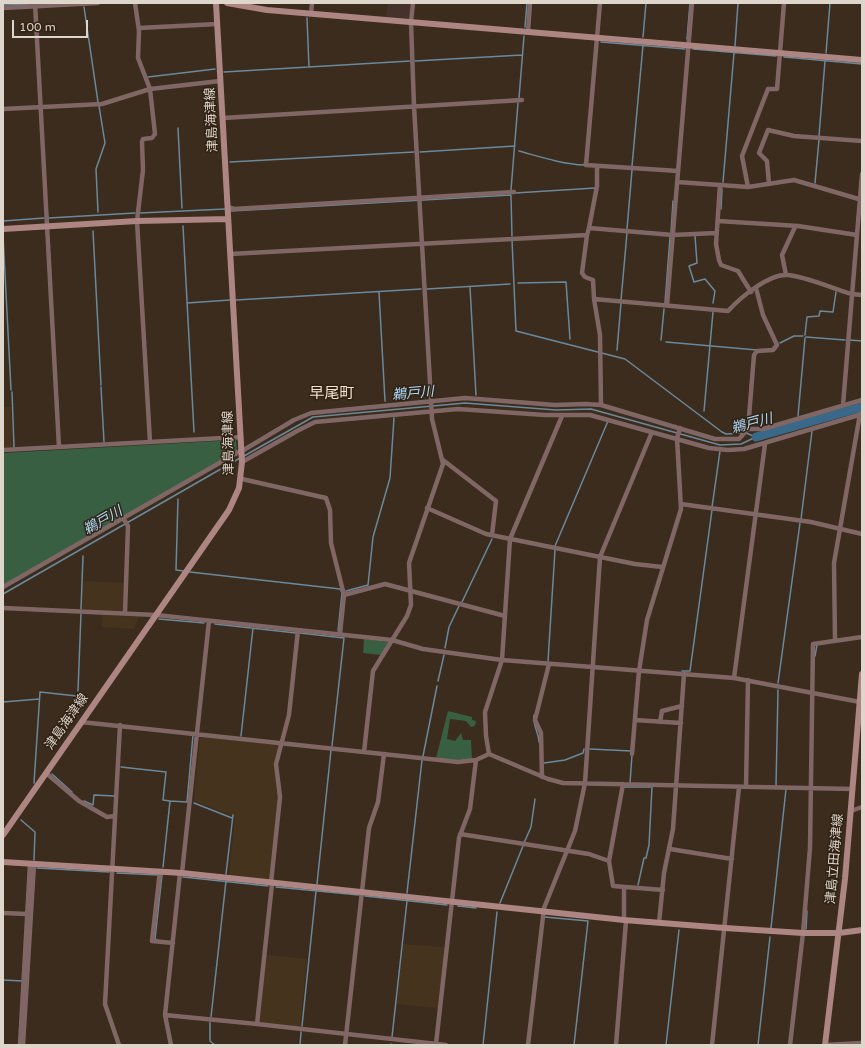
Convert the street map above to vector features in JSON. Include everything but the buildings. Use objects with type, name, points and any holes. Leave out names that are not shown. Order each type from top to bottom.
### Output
[{"type":"street","points":[[3,8],[35,5],[98,3]]},
{"type":"street","points":[[135,3],[139,28],[138,58],[150,89],[155,134],[152,138],[143,139],[142,142],[143,170],[137,221],[150,442]]},
{"type":"street","name":"津島海津線","points":[[3,834],[229,510],[242,479],[242,451],[216,3]]},
{"type":"street","points":[[228,3],[260,9],[312,14],[862,60]]},
{"type":"street","points":[[257,3],[260,9]]},
{"type":"street","points":[[312,3],[312,14]]},
{"type":"street","points":[[364,752],[372,675],[408,616],[411,605],[409,563],[443,460],[431,401],[414,106],[411,22],[413,3]]},
{"type":"street","points":[[528,32],[530,3]]},
{"type":"street","points":[[600,3],[586,165],[678,172]]},
{"type":"street","points":[[667,305],[692,3]]},
{"type":"street","points":[[748,187],[742,162],[743,149],[768,89],[777,89],[784,3]]},
{"type":"street","points":[[35,5],[59,447]]},
{"type":"street","points":[[139,28],[217,24]]},
{"type":"street","points":[[3,109],[102,104],[150,89],[220,81]]},
{"type":"street","points":[[222,118],[522,100]]},
{"type":"street","points":[[769,184],[767,161],[759,153],[768,130],[794,136],[862,141]]},
{"type":"street","points":[[597,166],[597,186],[587,234],[582,273],[584,277],[593,280],[601,351],[601,405]]},
{"type":"street","points":[[843,405],[862,174]]},
{"type":"street","points":[[677,182],[748,187],[799,181],[861,200]]},
{"type":"street","points":[[720,185],[716,233],[716,251],[718,260],[721,265],[738,271],[751,292]]},
{"type":"street","points":[[228,207],[234,209],[419,200],[514,192]]},
{"type":"street","points":[[3,228],[137,221],[228,219]]},
{"type":"street","points":[[718,221],[795,227],[857,235]]},
{"type":"street","points":[[786,275],[782,255],[795,227]]},
{"type":"street","points":[[589,228],[673,235],[716,233]]},
{"type":"street","points":[[230,254],[587,234]]},
{"type":"street","points":[[594,299],[728,311],[740,298],[764,282],[786,275],[852,294],[862,295]]},
{"type":"street","points":[[745,432],[754,356],[757,351],[773,350],[778,345],[763,315],[756,288]]},
{"type":"street","points":[[3,587],[124,519],[294,420],[316,411],[465,398],[555,405],[601,405],[715,439],[739,438],[745,432],[763,429],[862,400]]},
{"type":"street","points":[[242,462],[297,430],[315,422],[432,411],[465,409],[562,416],[598,416],[716,450],[735,450],[765,444],[861,414],[834,563],[836,640]]},
{"type":"street","points":[[489,754],[486,736],[485,712],[502,660],[510,539],[562,416]]},
{"type":"street","points":[[632,754],[639,671],[647,620],[681,504],[677,438],[680,428]]},
{"type":"street","points":[[528,1045],[543,912],[575,831],[584,783],[600,557],[652,432]]},
{"type":"street","points":[[3,450],[241,437]]},
{"type":"street","points":[[734,678],[765,444]]},
{"type":"street","points":[[443,460],[496,501],[492,535]]},
{"type":"street","points":[[242,479],[326,498],[330,510],[331,543],[344,595],[340,634]]},
{"type":"street","points":[[681,504],[811,522],[862,534]]},
{"type":"street","points":[[427,508],[480,532],[635,564],[662,567]]},
{"type":"street","points":[[124,519],[128,526],[125,613]]},
{"type":"street","points":[[344,595],[383,584],[505,616]]},
{"type":"street","points":[[3,608],[156,615],[340,634],[392,640],[423,649],[502,660],[734,678],[861,701]]},
{"type":"street","points":[[171,1045],[165,1015],[209,621]]},
{"type":"street","points":[[257,1024],[280,797],[276,764],[290,715],[298,630]]},
{"type":"street","points":[[790,1045],[803,933],[810,848],[813,693],[812,644],[862,637]]},
{"type":"street","points":[[542,777],[541,733],[535,720],[549,664]]},
{"type":"street","points":[[659,923],[664,873],[670,849],[684,674]]},
{"type":"street","name":"津島立田海津線","points":[[825,1045],[839,933],[861,701],[862,674]]},
{"type":"street","points":[[746,787],[748,680]]},
{"type":"street","points":[[660,722],[662,711],[682,706]]},
{"type":"street","points":[[635,720],[681,723]]},
{"type":"street","points":[[82,722],[197,733],[458,762],[476,760],[489,754],[542,777],[563,784],[584,783],[852,789]]},
{"type":"street","points":[[119,1045],[105,1004],[120,725]]},
{"type":"street","points":[[345,1045],[368,828],[378,802],[384,754]]},
{"type":"street","points":[[437,1044],[460,834],[470,809],[476,760]]},
{"type":"street","points":[[46,773],[79,801],[107,817],[115,816]]},
{"type":"street","points":[[623,784],[609,861],[612,885],[624,888],[663,890]]},
{"type":"street","points":[[712,1045],[739,787]]},
{"type":"street","points":[[851,811],[862,808]]},
{"type":"street","points":[[460,834],[567,850],[589,854],[609,861]]},
{"type":"street","points":[[670,849],[732,859]]},
{"type":"street","points":[[3,862],[160,871],[625,921],[803,933],[839,933],[862,930]]},
{"type":"street","points":[[20,1045],[32,864]]},
{"type":"street","points":[[23,1045],[32,864]]},
{"type":"street","points":[[160,871],[152,941],[173,943]]},
{"type":"street","points":[[616,1045],[625,921],[624,888]]},
{"type":"street","points":[[3,913],[28,914]]},
{"type":"street","points":[[165,1015],[446,1045]]},
{"type":"street","points":[[825,1045],[862,1043]]},
{"type":"shaded area","points":[[388,3],[411,3],[410,19],[386,17]]},
{"type":"shaded area","points":[[3,407],[11,407],[13,447],[3,448]]},
{"type":"shaded area","points":[[83,581],[125,583],[124,611],[82,609]]},
{"type":"shaded area","points":[[102,615],[139,617],[134,629],[102,627]]},
{"type":"shaded area","points":[[200,737],[279,745],[274,766],[279,786],[270,880],[229,875],[235,817],[194,801]]},
{"type":"shaded area","points":[[403,944],[445,947],[438,1008],[397,1004]]},
{"type":"shaded area","points":[[266,955],[307,959],[300,1028],[259,1022]]},
{"type":"green space","points":[[236,440],[237,451],[3,585],[3,453]]},
{"type":"green space","points":[[364,639],[389,642],[381,655],[363,653]]},
{"type":"green space","points":[[448,711],[472,717],[472,720],[476,721],[475,726],[471,727],[466,721],[450,719],[447,739],[455,741],[461,733],[463,740],[471,740],[472,759],[458,761],[436,758]]},
{"type":"waterway","points":[[38,3],[45,3]]},
{"type":"waterway","points":[[525,27],[527,3]]},
{"type":"waterway","points":[[643,37],[646,3]]},
{"type":"waterway","points":[[687,39],[690,3]]},
{"type":"waterway","points":[[735,46],[738,3]]},
{"type":"waterway","points":[[826,53],[830,3]]},
{"type":"waterway","points":[[3,5],[32,4]]},
{"type":"waterway","points":[[84,7],[98,102]]},
{"type":"waterway","points":[[307,18],[309,67]]},
{"type":"waterway","points":[[519,98],[524,36]]},
{"type":"waterway","points":[[601,42],[685,49]]},
{"type":"waterway","points":[[632,166],[643,45]]},
{"type":"waterway","points":[[693,49],[776,56]]},
{"type":"waterway","points":[[723,182],[734,53]]},
{"type":"waterway","points":[[415,61],[522,55]]},
{"type":"waterway","points":[[784,57],[862,64]]},
{"type":"waterway","points":[[224,72],[410,61]]},
{"type":"waterway","points":[[819,136],[825,61]]},
{"type":"waterway","points":[[148,77],[215,69]]},
{"type":"waterway","points":[[511,190],[518,103]]},
{"type":"waterway","points":[[98,212],[96,169],[105,143],[99,106]]},
{"type":"waterway","points":[[178,128],[182,208]]},
{"type":"waterway","points":[[815,183],[819,140]]},
{"type":"waterway","points":[[420,152],[515,146]]},
{"type":"waterway","points":[[519,151],[560,162],[584,164]]},
{"type":"waterway","points":[[230,162],[414,152]]},
{"type":"waterway","points":[[627,229],[632,170]]},
{"type":"waterway","points":[[515,193],[595,188]]},
{"type":"waterway","points":[[721,209],[722,189]]},
{"type":"waterway","points":[[231,211],[511,195]]},
{"type":"waterway","points":[[511,196],[512,236]]},
{"type":"waterway","points":[[671,232],[673,201]]},
{"type":"waterway","points":[[140,213],[225,209]]},
{"type":"waterway","points":[[49,218],[135,213]]},
{"type":"waterway","points":[[3,221],[44,218]]},
{"type":"waterway","points":[[183,226],[194,432]]},
{"type":"waterway","points":[[93,231],[101,385]]},
{"type":"waterway","points":[[621,300],[627,233]]},
{"type":"waterway","points":[[3,235],[11,390]]},
{"type":"waterway","points":[[695,236],[697,263],[689,266],[694,282],[705,279],[715,291],[713,303]]},
{"type":"waterway","points":[[665,303],[670,237]]},
{"type":"waterway","points":[[512,240],[516,331],[625,359],[722,432],[726,434],[742,433]]},
{"type":"waterway","points":[[518,283],[566,282],[570,339]]},
{"type":"waterway","points":[[427,289],[510,284]]},
{"type":"waterway","points":[[470,287],[476,395]]},
{"type":"waterway","points":[[236,300],[421,289]]},
{"type":"waterway","points":[[379,292],[385,401]]},
{"type":"waterway","points":[[805,335],[807,317],[819,316],[820,311],[833,312],[836,292]]},
{"type":"waterway","points":[[187,303],[230,300]]},
{"type":"waterway","points":[[617,350],[621,303]]},
{"type":"waterway","points":[[661,340],[664,309]]},
{"type":"waterway","points":[[704,411],[713,312]]},
{"type":"waterway","points":[[780,343],[794,336],[803,336]]},
{"type":"waterway","points":[[806,337],[845,340]]},
{"type":"waterway","points":[[798,416],[805,338]]},
{"type":"waterway","points":[[850,340],[862,341]]},
{"type":"waterway","points":[[666,342],[757,350]]},
{"type":"waterway","points":[[101,387],[104,442]]},
{"type":"waterway","points":[[12,392],[14,447]]},
{"type":"waterway","name":"鵜戸川","points":[[244,456],[313,417],[465,403],[556,410],[591,409],[720,445],[741,444],[756,437]]},
{"type":"waterway","name":"鵜戸川","points":[[756,437],[862,407]]},
{"type":"waterway","name":"鵜戸川","points":[[860,408],[861,412]]},
{"type":"waterway","points":[[346,591],[368,585],[373,537],[390,478],[394,418]]},
{"type":"waterway","points":[[555,546],[608,421]]},
{"type":"waterway","points":[[801,519],[812,431]]},
{"type":"waterway","name":"鵜戸川","points":[[746,433],[756,437]]},
{"type":"waterway","points":[[712,507],[720,451]]},
{"type":"waterway","name":"鵜戸川","points":[[3,594],[240,458]]},
{"type":"waterway","points":[[178,499],[176,570],[183,571]]},
{"type":"waterway","points":[[682,671],[690,671],[712,510]]},
{"type":"waterway","points":[[778,683],[800,523]]},
{"type":"waterway","points":[[462,602],[492,539]]},
{"type":"waterway","points":[[548,661],[555,550]]},
{"type":"waterway","points":[[81,609],[83,556]]},
{"type":"waterway","points":[[190,572],[340,589],[342,593],[338,631]]},
{"type":"waterway","points":[[445,648],[449,627],[459,606]]},
{"type":"waterway","points":[[78,691],[81,613]]},
{"type":"waterway","points":[[159,619],[204,623]]},
{"type":"waterway","points":[[215,624],[296,633]]},
{"type":"waterway","points":[[241,736],[253,628]]},
{"type":"waterway","points":[[300,633],[344,638],[332,746]]},
{"type":"waterway","points":[[815,656],[817,645]]},
{"type":"waterway","points":[[438,681],[444,655]]},
{"type":"waterway","points":[[423,756],[437,686]]},
{"type":"waterway","points":[[776,786],[778,690]]},
{"type":"waterway","points":[[34,783],[40,692],[77,696]]},
{"type":"waterway","points":[[3,702],[39,699]]},
{"type":"waterway","points":[[534,715],[534,722],[539,742]]},
{"type":"waterway","points":[[170,801],[187,802],[193,735]]},
{"type":"waterway","points":[[544,763],[565,760],[583,753],[584,749]]},
{"type":"waterway","points":[[590,749],[631,751]]},
{"type":"waterway","points":[[317,884],[331,750]]},
{"type":"waterway","points":[[630,783],[632,755]]},
{"type":"waterway","points":[[407,893],[422,760]]},
{"type":"waterway","points":[[121,767],[166,772],[163,800],[170,801],[163,867]]},
{"type":"waterway","points":[[52,774],[72,792]]},
{"type":"waterway","points":[[624,787],[652,787],[649,845],[646,858],[644,858],[638,885]]},
{"type":"waterway","points":[[771,928],[786,789]]},
{"type":"waterway","points":[[84,801],[93,805],[94,795],[114,796]]},
{"type":"waterway","points":[[524,843],[531,827],[535,799]]},
{"type":"waterway","points":[[194,803],[232,818]]},
{"type":"waterway","points":[[226,874],[233,815]]},
{"type":"waterway","points":[[21,820],[35,832],[34,860]]},
{"type":"waterway","points":[[500,903],[523,846]]},
{"type":"waterway","points":[[37,868],[109,872]]},
{"type":"waterway","points":[[117,873],[158,875]]},
{"type":"waterway","points":[[157,940],[155,939],[162,875]]},
{"type":"waterway","points":[[183,877],[268,886]]},
{"type":"waterway","points":[[211,1017],[226,881]]},
{"type":"waterway","points":[[276,887],[359,895]]},
{"type":"waterway","points":[[302,1026],[316,891]]},
{"type":"waterway","points":[[365,896],[447,905]]},
{"type":"waterway","points":[[392,1037],[407,901]]},
{"type":"waterway","points":[[458,906],[476,908]]},
{"type":"waterway","points":[[806,929],[807,911]]},
{"type":"waterway","points":[[483,1045],[497,912]]},
{"type":"waterway","points":[[545,917],[588,921],[574,1045]]},
{"type":"waterway","points":[[666,1045],[679,930]]},
{"type":"waterway","points":[[758,1045],[770,937]]},
{"type":"waterway","points":[[3,980],[22,981]]},
{"type":"waterway","points":[[210,1022],[210,1041],[215,1045]]},
{"type":"waterway","points":[[300,1045],[301,1032]]},
{"type":"district","name":"早尾町","points":[[332,394]]}]
